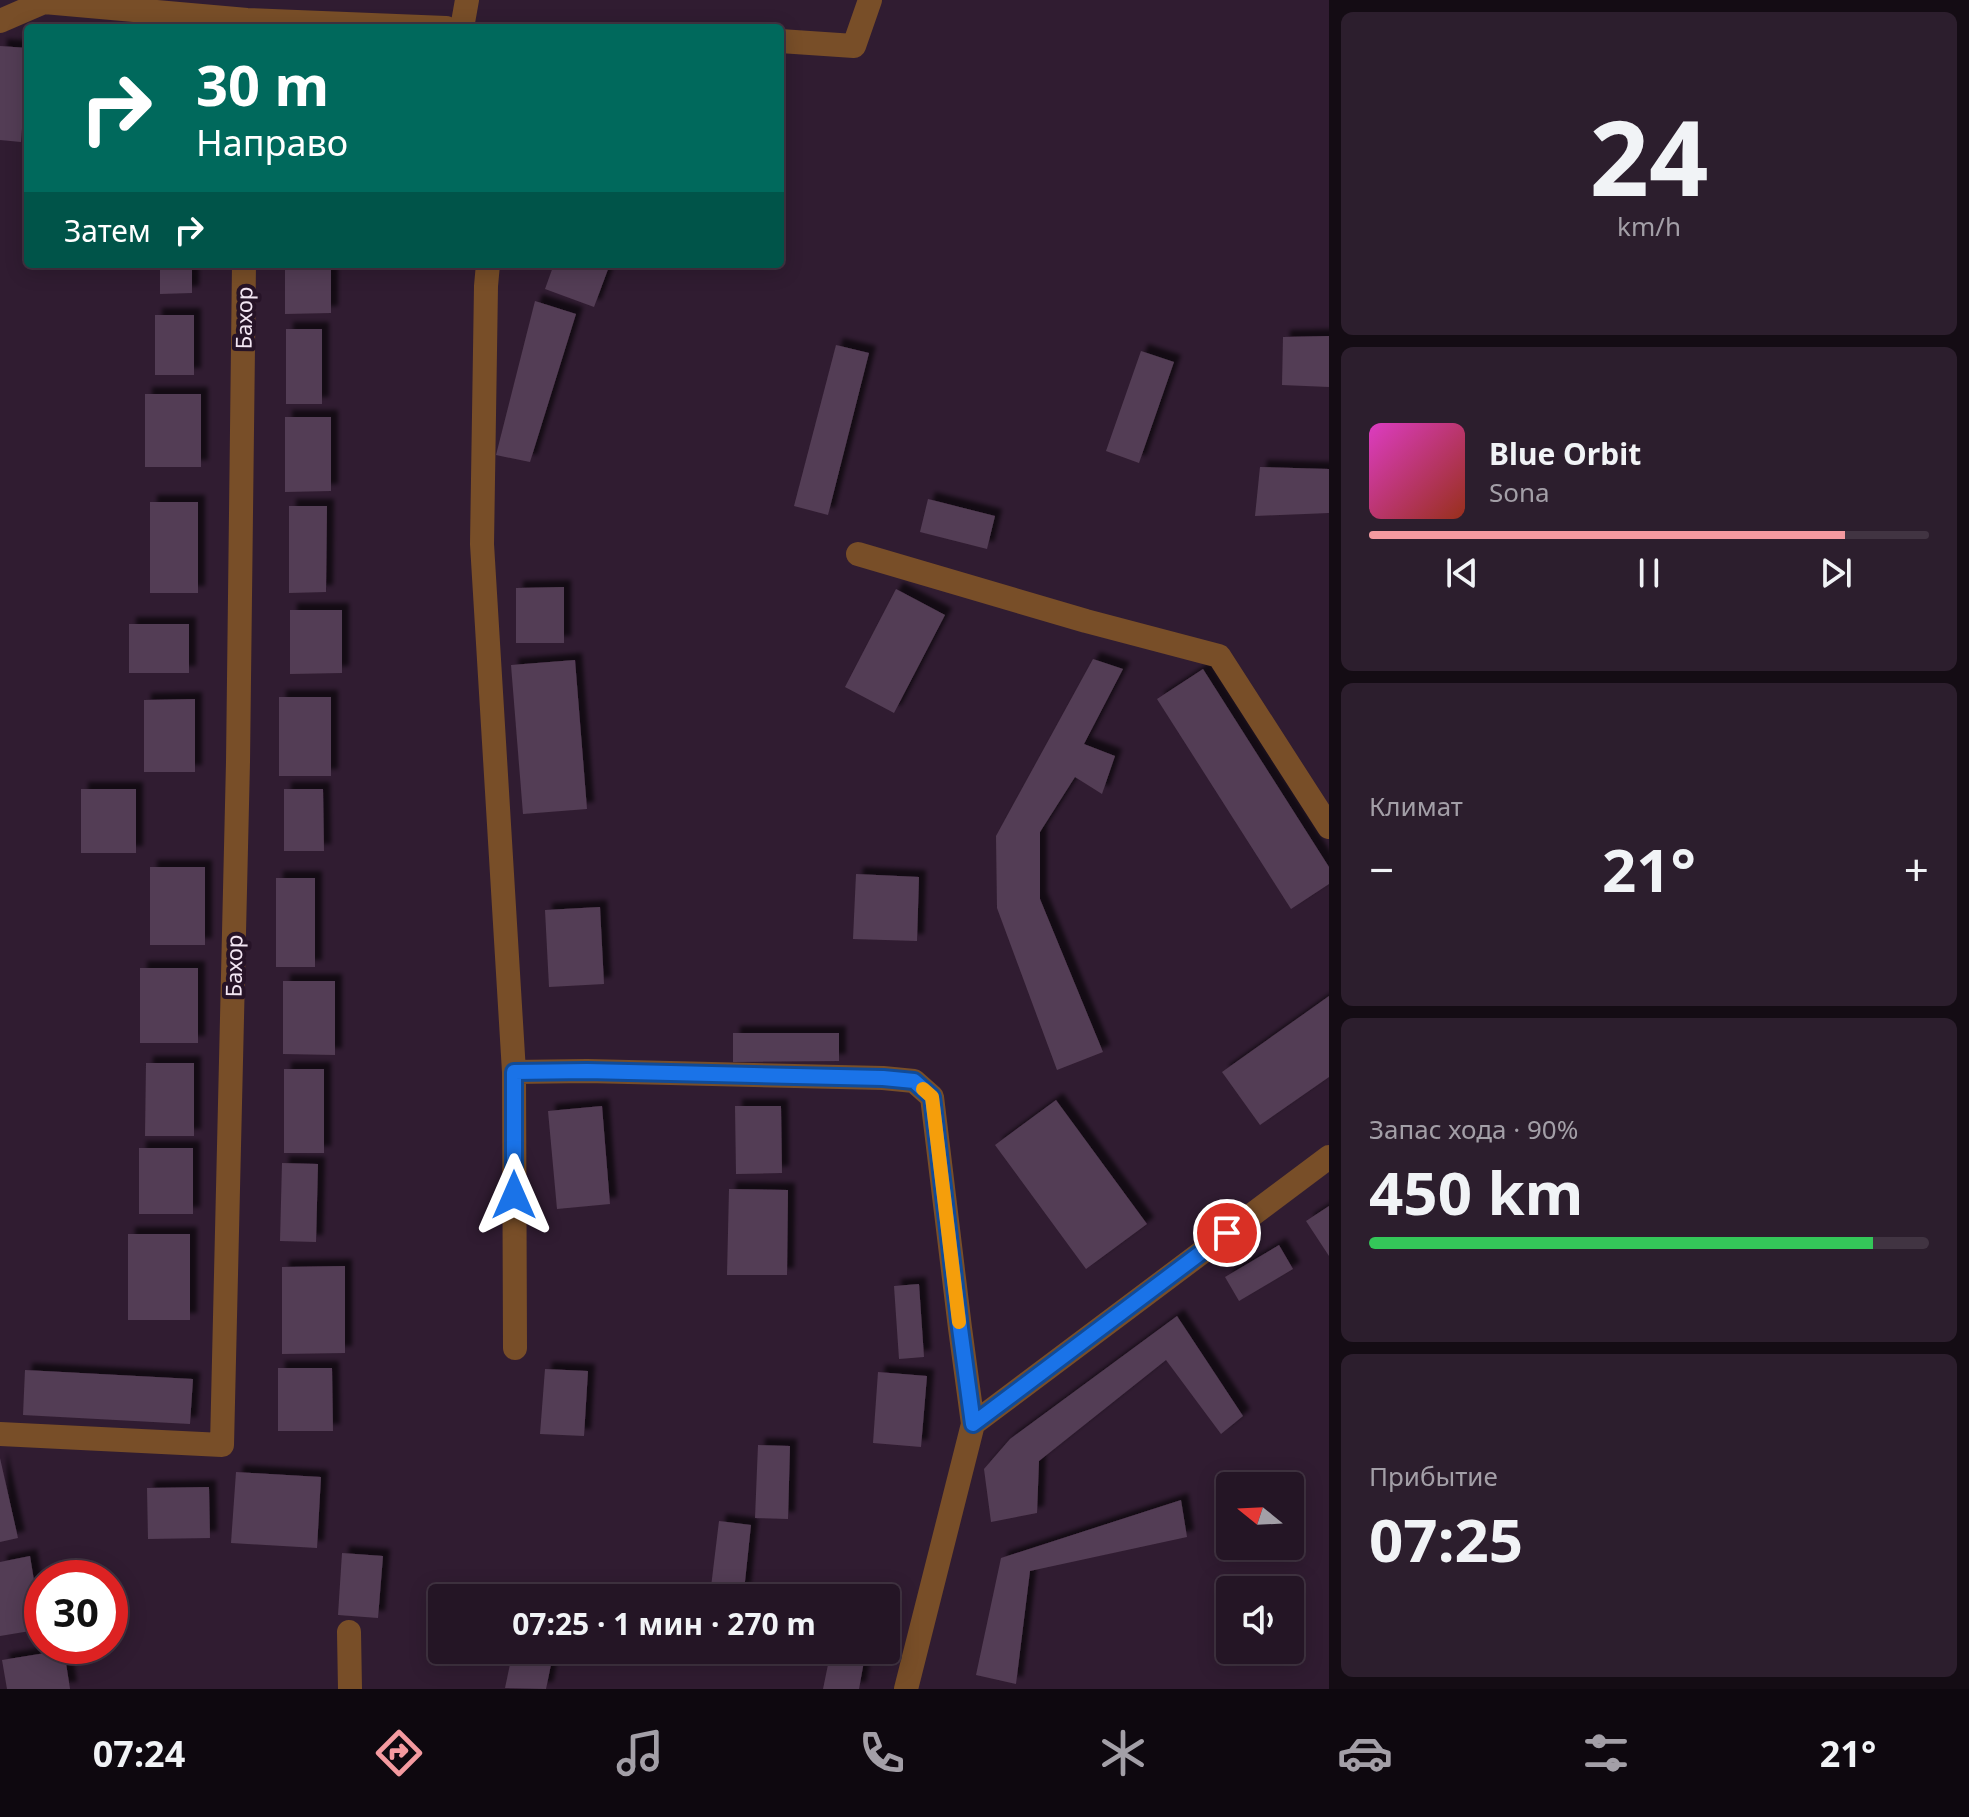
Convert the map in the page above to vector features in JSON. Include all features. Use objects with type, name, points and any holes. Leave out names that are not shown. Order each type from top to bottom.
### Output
[{"type":"street","points":[[463,24],[467,0]]},
{"type":"street","points":[[784,41],[854,46],[870,0]]},
{"type":"street","points":[[0,21],[44,1],[247,24]]},
{"type":"street","name":"Бахор","points":[[0,1434],[222,1445],[238,762],[244,268]]},
{"type":"street","points":[[488,268],[482,544],[514,1072],[515,1348]]},
{"type":"street","points":[[858,554],[1086,621],[1219,656],[1329,827]]},
{"type":"street","points":[[514,1072],[883,1078],[914,1081],[932,1097],[973,1424],[906,1689]]},
{"type":"street","points":[[973,1424],[1329,1157]]},
{"type":"street","points":[[349,1632],[350,1689]]},
{"type":"building","points":[[0,46],[24,48],[21,142],[0,140]]},
{"type":"building","points":[[160,268],[192,268],[192,293],[160,294]]},
{"type":"building","points":[[285,268],[331,268],[331,313],[285,314]]},
{"type":"building","points":[[553,268],[609,268],[594,307],[545,289]]},
{"type":"building","points":[[535,301],[576,314],[530,462],[496,455]]},
{"type":"building","points":[[155,315],[194,315],[194,375],[155,375]]},
{"type":"building","points":[[286,329],[322,329],[322,404],[286,404]]},
{"type":"building","points":[[1329,336],[1329,387],[1282,385],[1283,337]]},
{"type":"building","points":[[836,345],[869,353],[828,515],[794,506]]},
{"type":"building","points":[[1141,351],[1174,362],[1139,463],[1106,451]]},
{"type":"building","points":[[145,394],[201,394],[201,467],[145,467]]},
{"type":"building","points":[[285,417],[331,417],[331,491],[285,492]]},
{"type":"building","points":[[1260,467],[1329,469],[1329,513],[1255,516]]},
{"type":"building","points":[[928,499],[995,516],[987,549],[920,532]]},
{"type":"building","points":[[150,502],[198,502],[198,593],[150,593]]},
{"type":"building","points":[[289,506],[327,506],[326,592],[289,593]]},
{"type":"building","points":[[564,587],[564,643],[516,643],[516,588]]},
{"type":"building","points":[[896,589],[945,615],[894,713],[845,687]]},
{"type":"building","points":[[290,610],[342,610],[342,673],[290,674]]},
{"type":"building","points":[[129,624],[189,624],[189,673],[129,673]]},
{"type":"building","points":[[1093,659],[1123,669],[1084,744],[1115,756],[1102,794],[1075,777],[1040,832],[1040,899],[1103,1052],[1057,1070],[997,908],[996,836]]},
{"type":"building","points":[[575,660],[587,809],[523,814],[511,665]]},
{"type":"building","points":[[1203,669],[1329,867],[1329,884],[1291,909],[1157,699]]},
{"type":"building","points":[[279,697],[331,697],[331,776],[279,776]]},
{"type":"building","points":[[195,699],[195,772],[144,772],[144,700]]},
{"type":"building","points":[[81,789],[136,789],[136,853],[81,853]]},
{"type":"building","points":[[284,789],[323,789],[324,851],[284,851]]},
{"type":"building","points":[[150,867],[205,867],[205,945],[150,945]]},
{"type":"building","points":[[856,874],[919,877],[917,941],[853,939]]},
{"type":"building","points":[[276,878],[315,878],[315,967],[276,967]]},
{"type":"building","points":[[600,907],[604,984],[549,987],[545,910]]},
{"type":"building","points":[[140,968],[198,968],[198,1043],[140,1043]]},
{"type":"building","points":[[283,981],[335,981],[335,1055],[283,1054]]},
{"type":"building","points":[[1329,996],[1329,1077],[1260,1125],[1222,1072]]},
{"type":"building","points":[[733,1033],[839,1033],[839,1061],[733,1062]]},
{"type":"building","points":[[146,1063],[194,1063],[194,1136],[145,1136]]},
{"type":"building","points":[[284,1069],[324,1069],[324,1153],[284,1153]]},
{"type":"building","points":[[1056,1100],[1147,1224],[1086,1269],[995,1145]]},
{"type":"building","points":[[602,1106],[610,1204],[557,1209],[548,1111]]},
{"type":"building","points":[[735,1106],[781,1106],[782,1173],[736,1174]]},
{"type":"building","points":[[139,1148],[193,1148],[193,1214],[139,1214]]},
{"type":"building","points":[[282,1163],[318,1164],[316,1242],[280,1241]]},
{"type":"building","points":[[729,1189],[788,1190],[787,1275],[727,1275]]},
{"type":"building","points":[[1329,1206],[1329,1256],[1306,1221]]},
{"type":"building","points":[[128,1234],[190,1234],[190,1320],[128,1320]]},
{"type":"building","points":[[1279,1245],[1293,1269],[1239,1301],[1225,1277]]},
{"type":"building","points":[[345,1266],[345,1353],[282,1354],[282,1267]]},
{"type":"building","points":[[919,1284],[924,1357],[899,1359],[894,1286]]},
{"type":"building","points":[[1177,1316],[1243,1416],[1221,1434],[1166,1360],[1039,1461],[1037,1513],[991,1522],[984,1469],[1010,1439]]},
{"type":"building","points":[[278,1368],[332,1368],[333,1431],[278,1431]]},
{"type":"building","points":[[545,1369],[588,1371],[584,1436],[540,1434]]},
{"type":"building","points":[[25,1370],[193,1379],[190,1424],[23,1415]]},
{"type":"building","points":[[878,1372],[927,1376],[921,1447],[873,1443]]},
{"type":"building","points":[[758,1445],[790,1446],[788,1519],[755,1518]]},
{"type":"building","points":[[0,1458],[18,1538],[0,1542]]},
{"type":"building","points":[[236,1472],[321,1477],[317,1548],[231,1543]]},
{"type":"building","points":[[209,1487],[210,1538],[148,1539],[147,1488]]},
{"type":"building","points":[[1181,1500],[1187,1537],[1030,1571],[1016,1684],[976,1675],[1001,1558]]},
{"type":"building","points":[[719,1521],[751,1525],[745,1584],[711,1584]]},
{"type":"building","points":[[342,1553],[383,1556],[378,1618],[338,1615]]},
{"type":"building","points":[[30,1556],[31,1560],[24,1560],[24,1632],[0,1636],[0,1562]]},
{"type":"building","points":[[24,1656],[24,1664],[66,1664],[70,1689],[7,1689],[2,1660]]},
{"type":"building","points":[[510,1664],[551,1664],[546,1689],[505,1688]]},
{"type":"building","points":[[828,1664],[863,1664],[859,1689],[823,1689]]},
{"type":"slow traffic","points":[[923,1089],[932,1097],[959,1322]]},
{"type":"route","points":[[514,1195],[514,1072],[587,1071],[914,1081],[932,1097],[973,1424],[1227,1233]]}]
